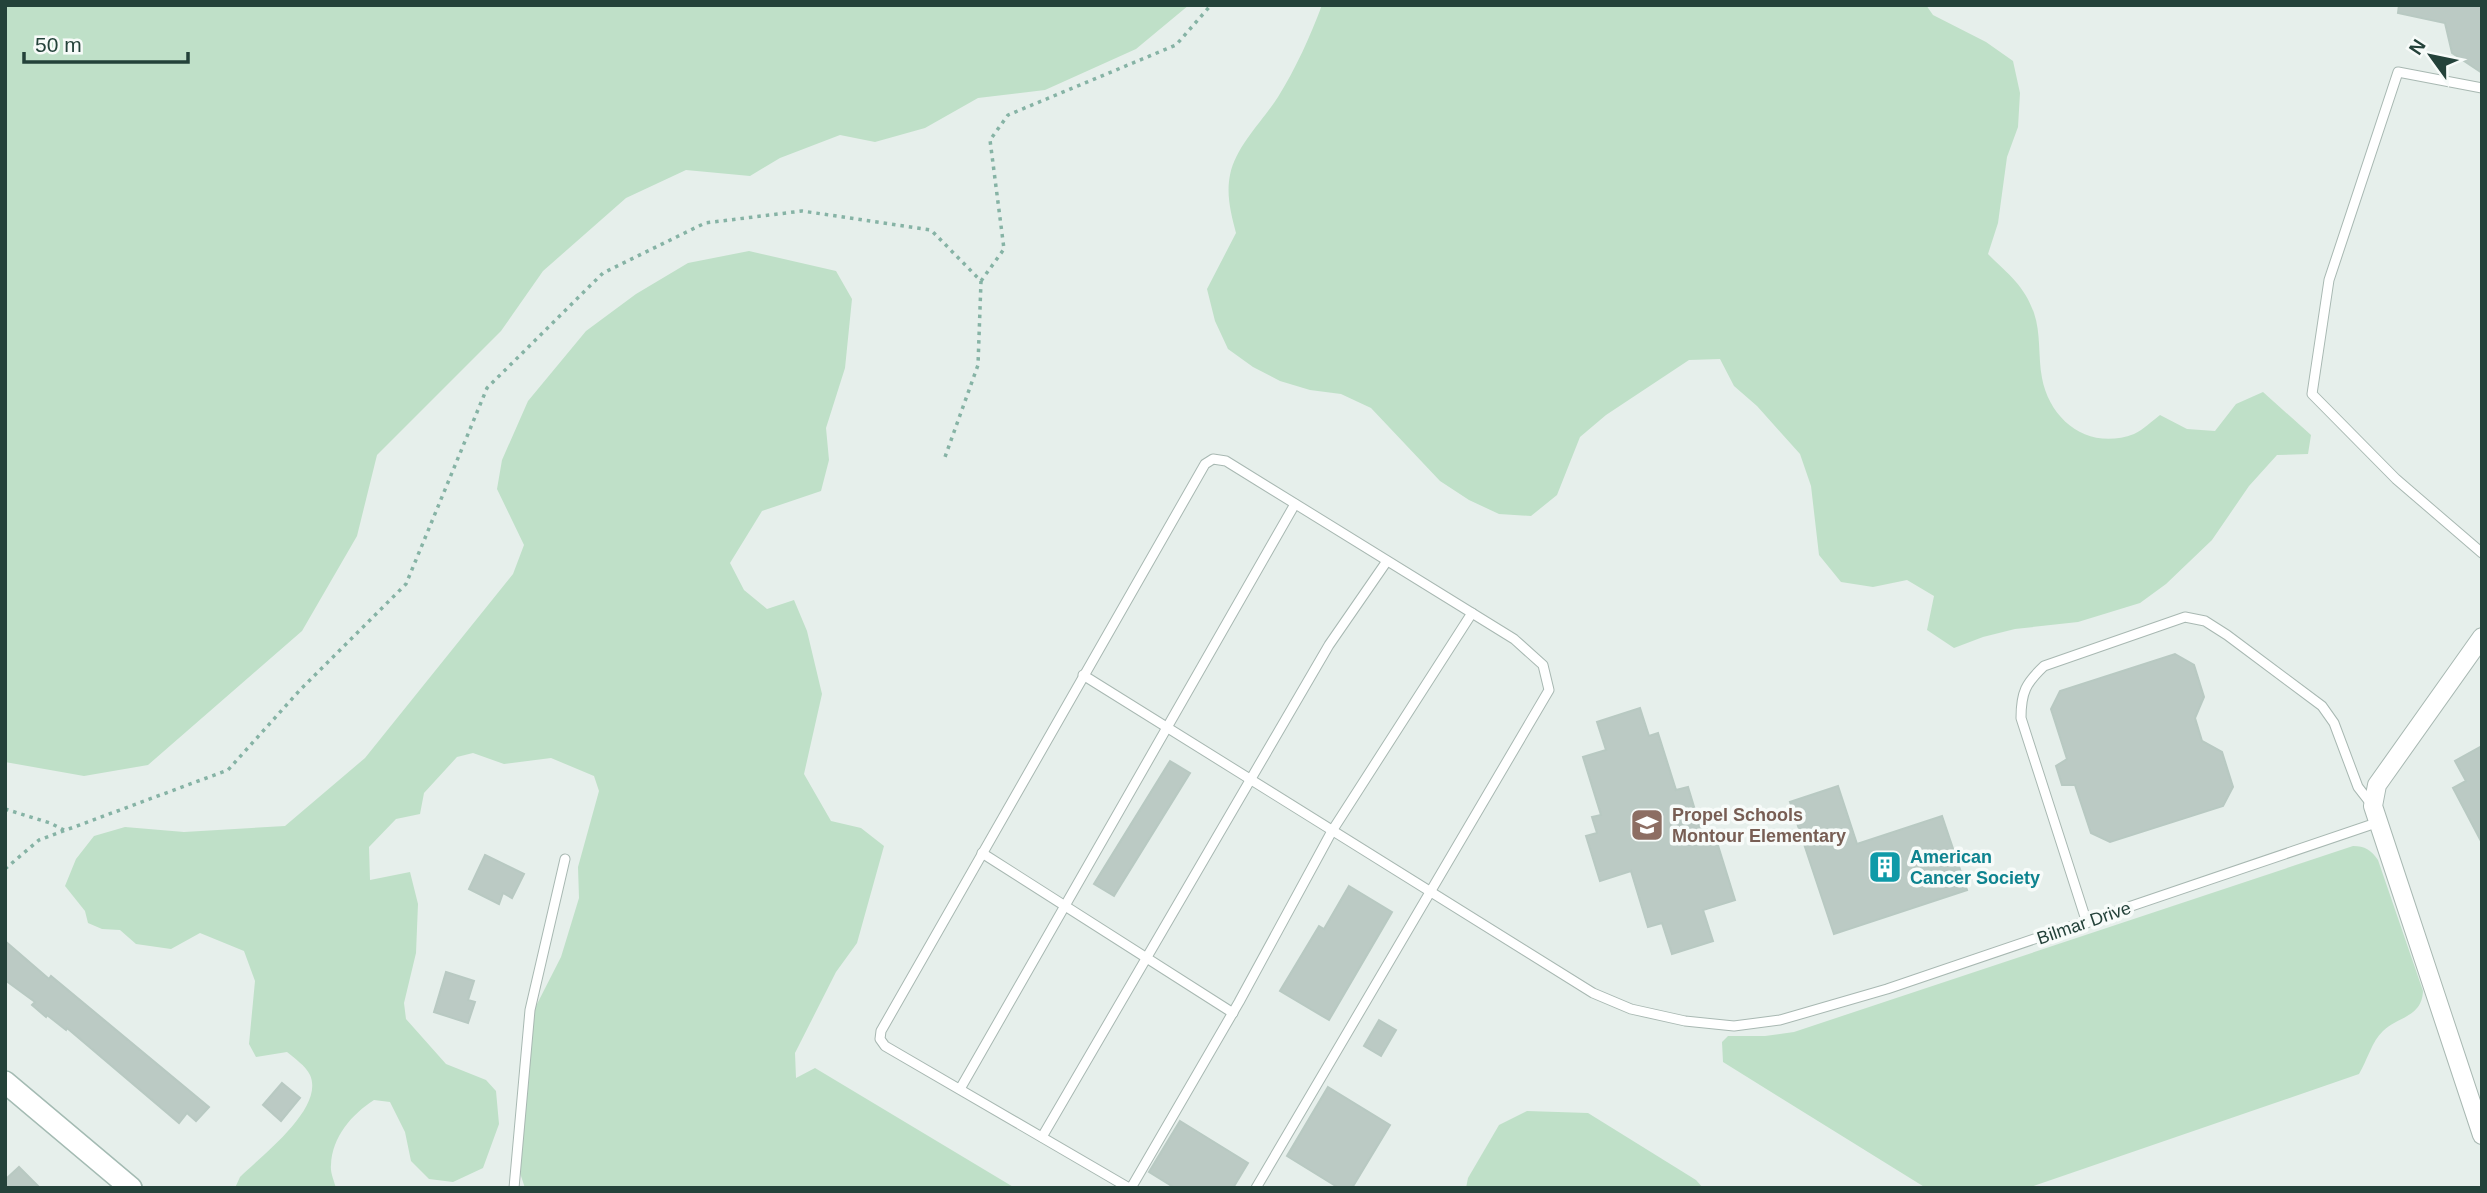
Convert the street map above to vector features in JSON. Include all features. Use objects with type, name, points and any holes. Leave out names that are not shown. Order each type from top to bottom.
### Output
[{"type":"street","points":[[2480,640],[2377,785],[2376,814],[2482,1135]]},
{"type":"street","points":[[5,1082],[131,1188]]},
{"type":"lane","points":[[2482,88],[2398,72],[2329,280],[2312,394],[2396,480],[2482,553]]},
{"type":"lane","points":[[1256,1188],[1549,690],[1543,665],[1514,639],[1226,460],[1213,459],[1205,464],[881,1031],[880,1039],[886,1046],[1130,1188],[1233,1013],[1332,831],[1472,613]]},
{"type":"lane","points":[[960,1089],[1295,503]]},
{"type":"lane","points":[[1042,1137],[1329,645],[1387,561]]},
{"type":"lane","points":[[2087,923],[2021,718],[2021,698],[2029,680],[2044,666],[2185,617],[2205,621],[2322,706],[2334,723],[2358,787],[2376,814]]},
{"type":"lane","name":"Bilmar Drive","points":[[1083,675],[1594,993],[1619,1004],[1685,1021],[1734,1026],[1780,1020],[1888,989],[2087,923],[2376,814]]},
{"type":"lane","points":[[982,853],[1233,1013]]},
{"type":"lane","points":[[514,1188],[530,1010],[565,859]]},
{"type":"path","points":[[945,457],[978,365],[981,281],[1004,249],[990,140],[1009,114],[1175,44],[1211,5]]},
{"type":"path","points":[[5,870],[39,840],[228,770],[300,690],[406,584],[487,388],[603,273],[705,223],[802,211],[931,230],[981,281]]},
{"type":"path","points":[[5,809],[64,830]]},
{"type":"green space","points":[[5,5],[1189,5],[1136,49],[1045,90],[978,98],[925,128],[875,142],[840,135],[780,158],[750,176],[686,170],[626,198],[543,271],[501,331],[377,455],[357,536],[302,631],[148,765],[84,776],[5,762]]},
{"type":"green space","points":[[1322,5],[1926,5],[1933,15],[1986,42],[2013,61],[2020,93],[2018,127],[2007,157],[1998,223],[1988,254],[2015,281],[2030,303],[2038,329],[2042,378],[2046,393],[2063,419],[2087,435],[2102,438],[2134,434],[2160,415],[2187,429],[2215,431],[2236,404],[2263,392],[2311,435],[2308,454],[2277,455],[2249,486],[2212,540],[2166,584],[2140,603],[2078,622],[2015,629],[1954,648],[1927,630],[1934,596],[1907,580],[1873,587],[1841,582],[1819,555],[1811,486],[1800,454],[1757,406],[1734,386],[1720,359],[1689,360],[1606,415],[1580,437],[1557,495],[1531,516],[1499,514],[1469,500],[1440,481],[1371,408],[1341,394],[1310,390],[1280,381],[1253,367],[1228,349],[1215,321],[1207,289],[1236,233],[1229,197],[1233,164],[1291,75]]},
{"type":"green space","points":[[749,251],[836,271],[852,299],[845,368],[826,428],[829,460],[821,491],[762,511],[730,563],[744,590],[767,609],[794,600],[807,631],[822,694],[804,774],[831,821],[861,828],[884,846],[857,943],[836,972],[795,1053],[796,1078],[815,1068],[1015,1188],[525,1188],[519,1170],[535,1008],[561,957],[579,898],[578,867],[599,791],[594,776],[551,758],[504,764],[473,753],[457,757],[424,793],[420,814],[396,819],[369,847],[370,880],[410,872],[418,904],[416,953],[404,1003],[406,1019],[446,1064],[486,1080],[496,1091],[499,1124],[483,1168],[453,1182],[429,1179],[411,1161],[405,1132],[390,1102],[374,1100],[351,1119],[335,1145],[331,1168],[336,1188],[235,1188],[240,1177],[300,1116],[312,1088],[310,1075],[303,1065],[287,1052],[256,1057],[249,1044],[255,981],[244,951],[200,933],[171,949],[136,944],[120,930],[102,929],[88,923],[85,911],[65,886],[76,859],[94,836],[125,827],[184,832],[285,826],[365,758],[513,574],[524,545],[497,489],[502,460],[528,401],[586,331],[636,294],[688,263]]},
{"type":"green space","points":[[2353,846],[2367,849],[2378,860],[2423,991],[2422,1000],[2414,1011],[2379,1035],[2359,1074],[2028,1188],[1926,1188],[1723,1062],[1722,1042],[1728,1036],[1765,1036],[1794,1032]]},
{"type":"green space","points":[[1527,1111],[1588,1113],[1696,1180],[1703,1188],[1466,1188],[1468,1178],[1499,1125]]},
{"type":"building","points":[[2399,5],[2482,5],[2482,73],[2452,53],[2445,23],[2398,13]]},
{"type":"building","points":[[2175,654],[2194,665],[2204,697],[2195,718],[2202,741],[2222,752],[2233,787],[2223,806],[2110,842],[2091,833],[2075,785],[2062,785],[2056,766],[2067,759],[2051,709],[2060,691]]},
{"type":"building","name":"Propel Schools Montour Elementary","points":[[1640,708],[1649,736],[1658,733],[1676,790],[1688,787],[1705,843],[1716,839],[1735,900],[1703,910],[1713,941],[1672,954],[1662,923],[1648,927],[1631,871],[1600,881],[1586,836],[1597,833],[1592,817],[1601,815],[1583,757],[1606,750],[1597,722]]},
{"type":"building","points":[[2482,746],[2482,843],[2453,788],[2466,781],[2455,761]]},
{"type":"building","points":[[1170,761],[1190,773],[1114,896],[1094,884]]},
{"type":"building","name":"American Cancer Society","points":[[1838,786],[1857,844],[1942,816],[1967,890],[1834,934],[1790,802]]},
{"type":"building","points":[[485,855],[524,874],[512,898],[503,893],[499,904],[469,889]]},
{"type":"building","points":[[1349,886],[1392,912],[1329,1020],[1280,991],[1319,926],[1324,929]]},
{"type":"building","points":[[5,941],[209,1107],[196,1121],[187,1113],[179,1123],[67,1028],[66,1030],[47,1015],[46,1017],[32,1005],[35,1002],[5,980]]},
{"type":"building","points":[[446,972],[474,981],[468,1000],[475,1002],[468,1023],[434,1012]]},
{"type":"building","points":[[1379,1020],[1396,1030],[1381,1056],[1364,1046]]},
{"type":"building","points":[[282,1083],[300,1098],[281,1121],[263,1105]]},
{"type":"building","points":[[1328,1087],[1390,1125],[1352,1188],[1339,1188],[1287,1156]]},
{"type":"building","points":[[1180,1121],[1248,1163],[1233,1188],[1175,1188],[1149,1172]]},
{"type":"building","points":[[19,1167],[40,1188],[5,1188],[5,1180]]},
{"type":"place","name":"Propel Schools Montour Elementary","points":[[1647,825]]},
{"type":"place","name":"American Cancer Society","points":[[1885,867]]}]
